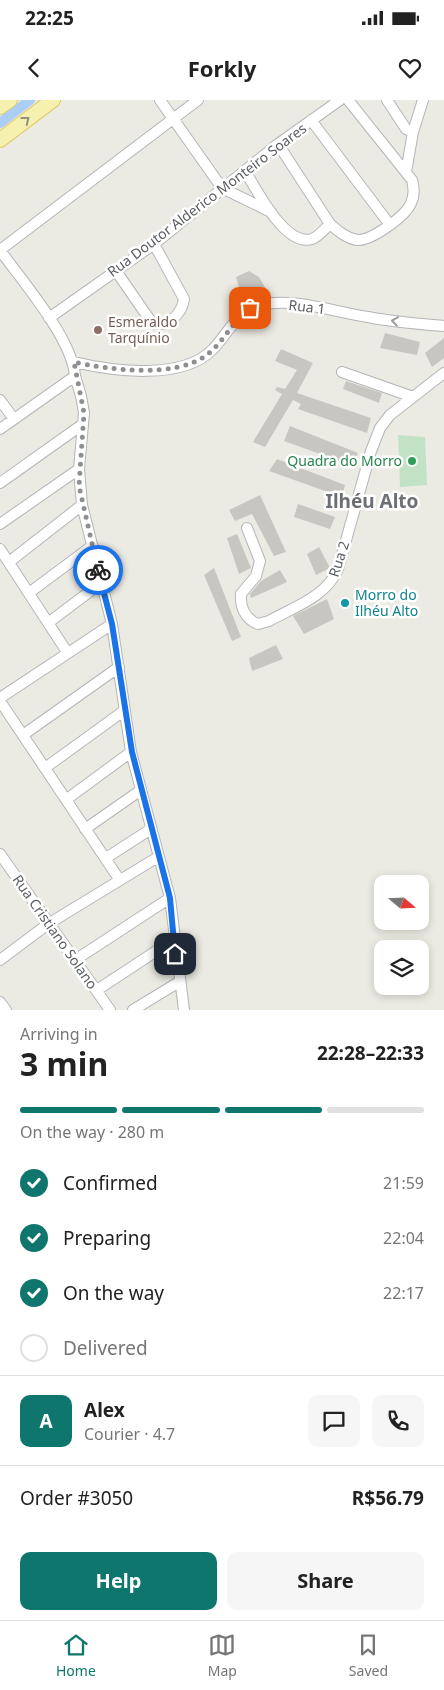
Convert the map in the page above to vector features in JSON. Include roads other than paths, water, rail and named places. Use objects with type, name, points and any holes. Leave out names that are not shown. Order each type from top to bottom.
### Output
[{"type":"main road","points":[[0,140],[53,100]]},
{"type":"street","points":[[160,100],[222,188],[271,212]]},
{"type":"street","points":[[184,1010],[173,940],[170,898],[140,790],[132,752],[112,624],[82,505],[79,469],[83,424],[81,396],[75,376],[74,362],[49,318],[0,250],[198,100]]},
{"type":"street","name":"Rua Doutor Alderico Monteiro Soares","points":[[49,318],[154,244],[278,144],[340,100]]},
{"type":"street","points":[[278,144],[330,224],[340,233],[350,238],[363,240],[390,225],[411,205],[414,190],[412,180],[348,100]]},
{"type":"street","points":[[387,100],[406,128],[413,132]]},
{"type":"street","points":[[406,172],[413,132],[423,100]]},
{"type":"street","points":[[311,120],[390,225]]},
{"type":"street","points":[[245,171],[271,212],[292,237],[299,240],[314,239],[330,224]]},
{"type":"street","points":[[116,271],[149,320],[155,325],[167,324],[179,313],[184,302],[182,293],[154,244]]},
{"type":"street","name":"Rua 1","points":[[74,362],[101,368],[144,371],[196,362],[214,349],[243,314],[256,306],[266,304],[306,306],[367,317],[444,326]]},
{"type":"street","points":[[342,372],[413,397]]},
{"type":"street","name":"Rua 2","points":[[247,528],[260,560],[256,576],[241,594],[242,608],[247,617],[258,624],[269,621],[324,590],[333,580],[374,441],[390,415],[444,373]]},
{"type":"street","points":[[0,429],[75,376]]},
{"type":"street","points":[[0,400],[14,420]]},
{"type":"street","points":[[0,483],[83,424]]},
{"type":"street","points":[[0,524],[79,469]]},
{"type":"street","points":[[9,562],[82,505]]},
{"type":"street","points":[[29,592],[92,546]]},
{"type":"street","points":[[0,549],[66,652]]},
{"type":"street","points":[[48,623],[101,583]]},
{"type":"street","points":[[112,624],[66,652],[0,699],[119,879]]},
{"type":"street","points":[[23,735],[119,668]]},
{"type":"street","points":[[45,768],[126,710]]},
{"type":"street","points":[[67,798],[132,752]]},
{"type":"street","points":[[85,829],[140,790]]},
{"type":"street","points":[[106,858],[150,829]]},
{"type":"street","name":"Rua Cristiano Solano","points":[[0,854],[110,1010]]},
{"type":"street","points":[[0,960],[48,924],[158,857]]},
{"type":"street","points":[[75,960],[170,898]]},
{"type":"street","points":[[96,990],[173,940]]},
{"type":"street","points":[[133,1010],[179,982]]},
{"type":"street","points":[[0,1002],[6,1010]]},
{"type":"waterway","points":[[0,123],[30,100]]},
{"type":"place","name":"Esmeraldo Tarquínio","points":[[98,330]]},
{"type":"place","name":"Quadra do Morro","points":[[412,461]]},
{"type":"place","name":"Morro do Ilhéu Alto","points":[[345,603]]},
{"type":"district","name":"Ilhéu Alto","points":[[372,501]]}]
